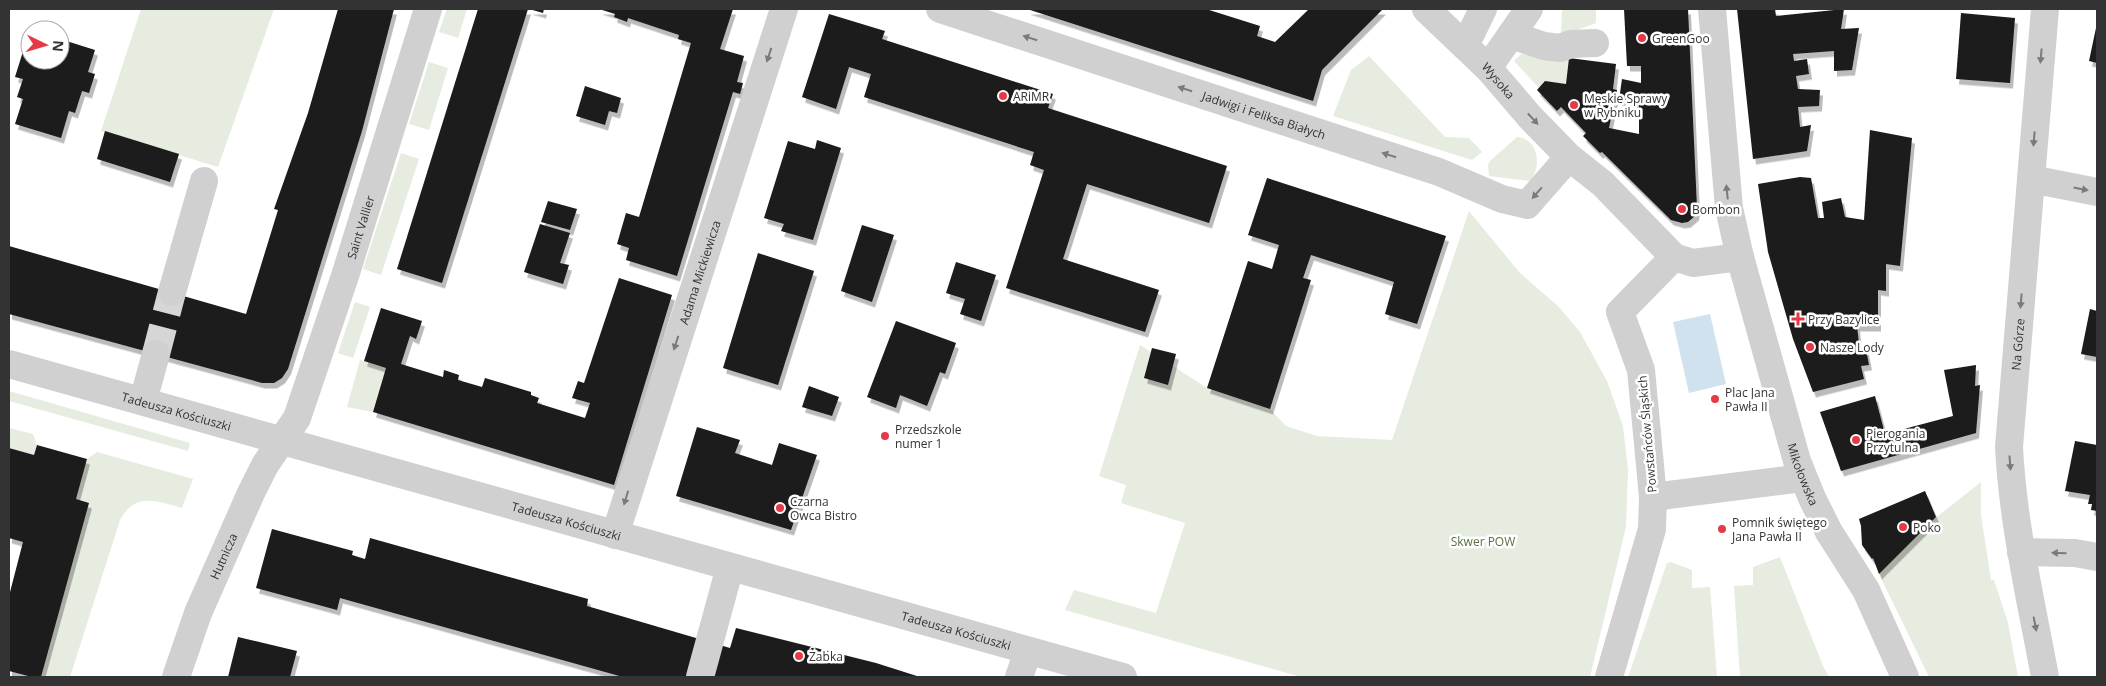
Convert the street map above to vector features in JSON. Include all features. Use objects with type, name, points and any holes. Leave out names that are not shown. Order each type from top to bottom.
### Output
[{"type":"street","name":"Saint Vallier","points":[[280,440],[297,418],[318,358],[428,9]]},
{"type":"street","name":"Adama Mickiewicza","points":[[615,535],[784,9]]},
{"type":"street","name":"Jadwigi i Feliksa Białych","points":[[940,9],[1439,172],[1502,200],[1527,205],[1569,157]]},
{"type":"street","name":"Wysoka","points":[[1426,9],[1488,68],[1530,117],[1569,157],[1603,184],[1674,257]]},
{"type":"street","points":[[1465,46],[1482,9]]},
{"type":"street","points":[[1488,68],[1529,9]]},
{"type":"street","points":[[1674,257],[1693,263],[1740,256],[1729,208],[1712,9]]},
{"type":"street","name":"Na Górze","points":[[2045,9],[2009,447],[2021,552],[2045,677]]},
{"type":"street","points":[[1511,35],[1544,46],[1560,48],[1571,44],[1595,43]]},
{"type":"street","points":[[2031,179],[2097,192]]},
{"type":"street","points":[[172,292],[204,181]]},
{"type":"street","name":"Mikołowska","points":[[1740,256],[1803,478],[1829,532],[1866,590],[1905,677]]},
{"type":"street","name":"Powstańców Śląskich","points":[[1609,677],[1652,529],[1653,497],[1641,370],[1620,312],[1674,257]]},
{"type":"street","points":[[143,401],[156,354]]},
{"type":"street","name":"Tadeusza Kościuszki","points":[[9,364],[1123,677]]},
{"type":"street","name":"Hutnicza","points":[[176,677],[209,586],[250,493],[280,440]]},
{"type":"street","points":[[1653,497],[1803,478]]},
{"type":"street","points":[[2021,552],[2075,553],[2097,556]]},
{"type":"street","points":[[700,677],[730,568]]},
{"type":"street","points":[[1019,677],[1028,651]]},
{"type":"green space","points":[[141,9],[274,9],[218,167],[101,131]]},
{"type":"green space","points":[[447,9],[467,9],[458,38],[439,32]]},
{"type":"green space","points":[[1562,9],[1596,9],[1596,23],[1561,36]]},
{"type":"green space","points":[[1521,54],[1569,59],[1566,84],[1545,81],[1539,88],[1514,61]]},
{"type":"green space","points":[[1369,56],[1445,137],[1469,138],[1482,152],[1472,160],[1333,116],[1351,70]]},
{"type":"green space","points":[[429,62],[448,68],[429,130],[409,124]]},
{"type":"green space","points":[[1517,137],[1530,143],[1536,154],[1536,168],[1530,181],[1489,176],[1488,165],[1490,161]]},
{"type":"green space","points":[[401,153],[419,159],[381,275],[363,269]]},
{"type":"green space","name":"Skwer POW","points":[[1469,211],[1519,272],[1559,307],[1580,332],[1607,381],[1623,426],[1628,470],[1626,527],[1590,677],[1301,677],[1065,610],[1074,590],[1156,613],[1185,523],[1121,503],[1126,485],[1099,476],[1140,345],[1207,388],[1270,409],[1286,426],[1317,436],[1392,440]]},
{"type":"green space","points":[[355,302],[370,307],[353,358],[338,353]]},
{"type":"green space","points":[[360,360],[386,368],[373,412],[347,407]]},
{"type":"green space","points":[[9,391],[190,443],[188,451],[9,401]]},
{"type":"green space","points":[[9,428],[33,434],[37,445],[34,455],[9,448]]},
{"type":"green space","points":[[97,452],[193,479],[182,508],[155,501],[147,501],[132,505],[126,511],[120,520],[70,677],[41,677],[89,503],[76,499],[87,459]]},
{"type":"green space","points":[[1981,482],[1981,515],[1991,580],[1994,580],[2008,623],[2018,677],[1929,677],[1879,574],[1928,524]]},
{"type":"green space","points":[[1780,557],[1829,677],[1740,677],[1734,586],[1753,585],[1753,567]]},
{"type":"green space","points":[[1671,562],[1692,570],[1692,588],[1710,587],[1717,677],[1628,677],[1667,563]]},
{"type":"water","points":[[1710,314],[1726,384],[1689,393],[1673,322]]},
{"type":"building","points":[[338,9],[394,9],[362,131],[288,369],[282,378],[274,383],[262,383],[9,314],[9,246],[246,314],[278,210],[274,209],[308,113]]},
{"type":"building","points":[[478,9],[528,9],[442,283],[397,269]]},
{"type":"building","points":[[529,9],[544,9],[543,13]]},
{"type":"building","points":[[599,9],[733,9],[720,49],[744,56],[737,82],[743,83],[740,94],[733,92],[677,276],[626,260],[629,248],[617,244],[626,213],[639,217],[691,43],[678,39],[679,35],[628,18],[627,22],[614,17],[615,14]]},
{"type":"building","points":[[1027,9],[1206,9],[1260,26],[1257,36],[1275,42],[1309,9],[1383,9],[1322,70],[1313,101]]},
{"type":"building","points":[[1624,9],[1688,9],[1697,208],[1696,215],[1688,222],[1682,223],[1671,220],[1602,152],[1600,153],[1583,136],[1586,133],[1561,107],[1557,111],[1537,90],[1545,81],[1566,84],[1569,58],[1616,64],[1613,89],[1617,90],[1609,128],[1639,134],[1639,104],[1619,100],[1622,79],[1641,83],[1641,66],[1627,66]]},
{"type":"building","points":[[1737,9],[1775,9],[1776,16],[1844,9],[1841,29],[1859,28],[1852,70],[1834,71],[1834,51],[1793,54],[1794,61],[1807,59],[1809,74],[1796,76],[1798,89],[1820,90],[1819,106],[1798,107],[1800,127],[1811,125],[1807,151],[1753,159]]},
{"type":"building","points":[[1961,13],[2015,18],[2010,83],[1956,79]]},
{"type":"building","points":[[829,14],[885,31],[882,39],[1053,94],[1048,108],[1227,166],[1209,223],[1087,184],[1063,259],[1159,290],[1145,332],[1006,288],[1044,170],[1030,165],[1034,152],[864,97],[871,74],[849,67],[836,109],[802,97]]},
{"type":"building","points":[[2097,28],[2097,63],[2089,61]]},
{"type":"building","points":[[70,42],[95,50],[88,72],[95,74],[89,93],[82,91],[75,113],[69,111],[61,138],[15,124],[23,99],[17,97],[23,79],[15,77],[20,61],[20,70],[70,70]]},
{"type":"building","points":[[585,86],[621,98],[617,113],[609,111],[605,125],[576,116]]},
{"type":"building","points":[[1870,130],[1912,138],[1900,266],[1886,264],[1886,291],[1878,290],[1878,326],[1857,326],[1860,352],[1866,349],[1869,365],[1861,366],[1864,379],[1813,392],[1793,339],[1768,252],[1758,184],[1800,177],[1811,178],[1818,218],[1824,218],[1822,202],[1841,198],[1845,217],[1864,220]]},
{"type":"building","points":[[105,131],[179,154],[170,182],[97,159]]},
{"type":"building","points":[[817,140],[841,148],[813,240],[781,231],[784,224],[764,218],[788,141],[815,149]]},
{"type":"building","points":[[1267,178],[1446,236],[1417,324],[1385,314],[1394,282],[1311,255],[1303,278],[1311,280],[1270,409],[1207,388],[1248,261],[1272,269],[1279,245],[1248,235]]},
{"type":"building","points":[[548,201],[577,209],[570,230],[541,222]]},
{"type":"building","points":[[540,224],[570,233],[560,263],[569,265],[563,284],[524,272]]},
{"type":"building","points":[[862,225],[894,235],[872,302],[841,291]]},
{"type":"building","points":[[758,253],[814,271],[778,385],[723,368]]},
{"type":"building","points":[[956,262],[996,275],[981,321],[960,314],[965,299],[946,293]]},
{"type":"building","points":[[619,278],[672,295],[614,485],[373,412],[386,368],[364,361],[381,308],[422,321],[416,339],[410,336],[401,364],[443,377],[444,370],[459,375],[458,380],[482,387],[485,378],[531,392],[531,395],[539,398],[537,403],[585,418],[590,403],[572,398],[578,381],[584,383]]},
{"type":"building","points":[[2090,309],[2097,311],[2097,357],[2081,354]]},
{"type":"building","points":[[896,321],[956,343],[945,374],[940,372],[927,406],[900,395],[896,408],[867,397]]},
{"type":"building","points":[[1152,348],[1176,354],[1168,385],[1144,378]]},
{"type":"building","points":[[1976,365],[1975,386],[1980,385],[1976,433],[1841,471],[1820,412],[1875,396],[1885,434],[1953,416],[1944,370]]},
{"type":"building","points":[[809,386],[839,397],[832,416],[802,407]]},
{"type":"building","points":[[697,427],[740,440],[735,453],[772,465],[779,443],[817,455],[791,530],[676,496]]},
{"type":"building","points":[[2075,441],[2097,445],[2097,511],[2091,510],[2092,504],[2088,504],[2090,495],[2065,491]]},
{"type":"building","points":[[37,445],[87,459],[76,499],[89,503],[41,677],[32,677],[9,671],[9,596],[23,542],[9,538],[9,448],[34,455]]},
{"type":"building","points":[[1925,491],[1936,517],[1879,574],[1873,558],[1862,545],[1859,519]]},
{"type":"building","points":[[272,529],[353,551],[352,555],[365,559],[370,538],[588,599],[587,606],[730,648],[736,628],[876,663],[920,677],[623,677],[340,598],[337,610],[256,588]]},
{"type":"building","points":[[238,637],[297,651],[290,677],[228,677]]},
{"type":"tunnel","points":[[156,354],[172,292]]},
{"type":"place","name":"GreenGoo","points":[[1642,38]]},
{"type":"place","name":"ARiMR","points":[[1003,96]]},
{"type":"place","name":"Męskie Sprawy w Rybniku","points":[[1574,105]]},
{"type":"place","name":"Bombon","points":[[1682,209]]},
{"type":"place","name":"Przy Bazylice","points":[[1798,319]]},
{"type":"place","name":"Nasze Lody","points":[[1810,347]]},
{"type":"place","name":"Plac Jana Pawła II","points":[[1715,399]]},
{"type":"place","name":"Przedszkole numer 1","points":[[885,436]]},
{"type":"place","name":"Pierogania Przytulna","points":[[1856,440]]},
{"type":"place","name":"Czarna Owca Bistro","points":[[780,508]]},
{"type":"place","name":"Poko","points":[[1903,527]]},
{"type":"place","name":"Pomnik świętego Jana Pawła II","points":[[1722,529]]},
{"type":"place","name":"Żabka","points":[[799,656]]}]
